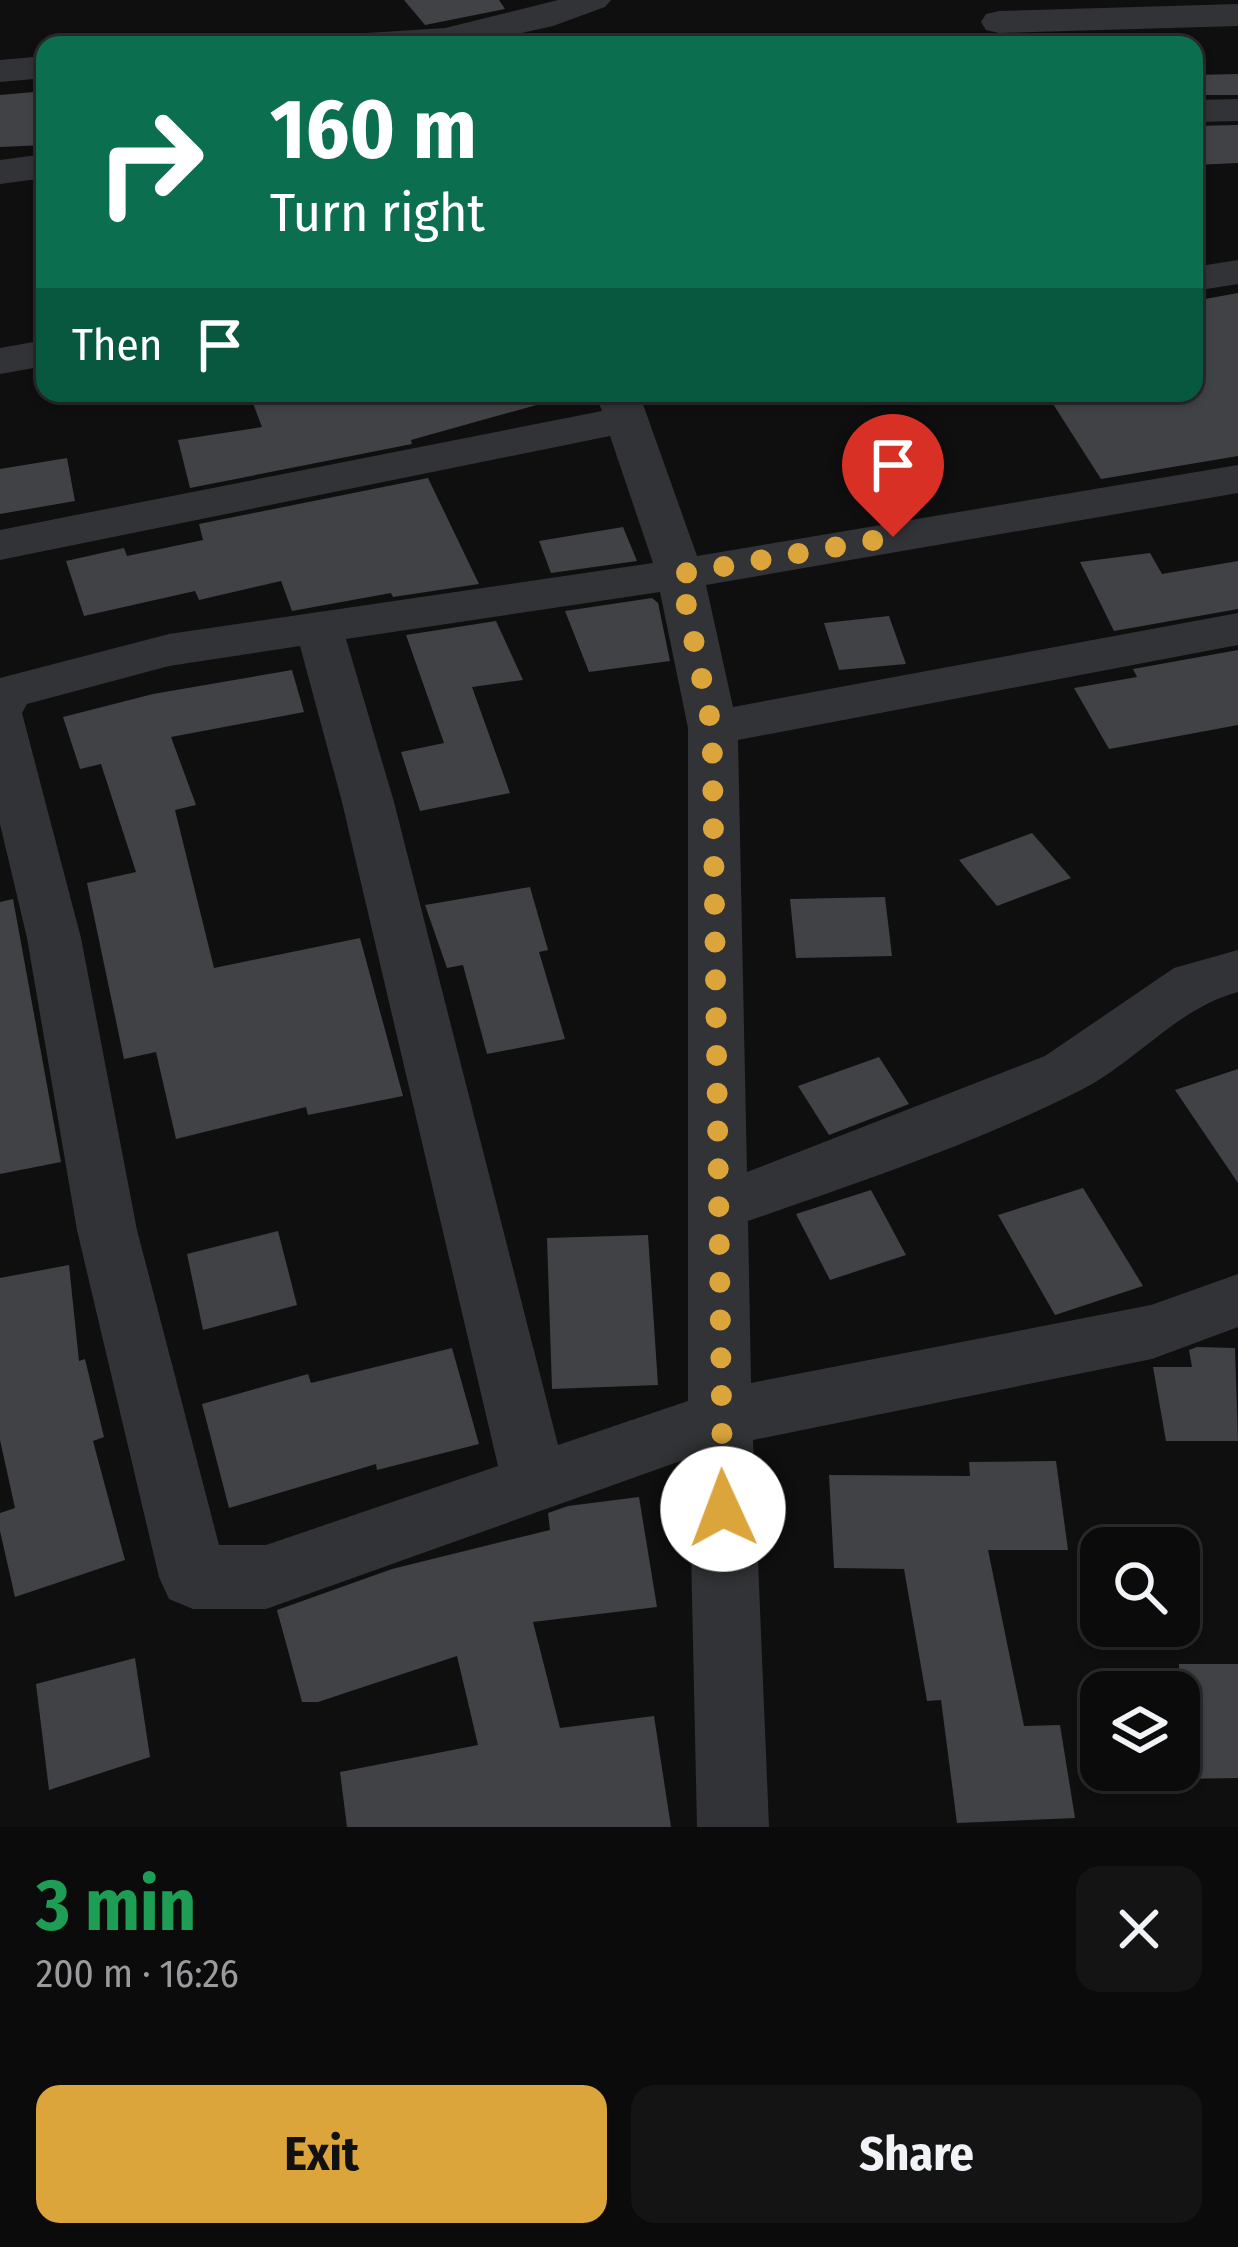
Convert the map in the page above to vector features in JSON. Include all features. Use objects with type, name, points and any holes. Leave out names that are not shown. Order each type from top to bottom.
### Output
[{"type":"street","points":[[464,36],[539,19],[593,0]]},
{"type":"street","points":[[1001,22],[1238,15]]},
{"type":"street","points":[[0,71],[36,69]]},
{"type":"street","points":[[1203,111],[1238,110]]},
{"type":"street","points":[[0,172],[36,167]]},
{"type":"street","points":[[1203,278],[1238,272]]},
{"type":"street","points":[[0,361],[36,355]]},
{"type":"street","points":[[0,545],[620,407],[680,574],[712,728],[721,1418],[733,1827]]},
{"type":"street","points":[[1238,479],[680,574],[170,650],[7,693],[0,714],[54,938],[107,1230],[193,1577],[266,1576],[721,1418],[1152,1332],[1238,1300]]},
{"type":"street","points":[[319,628],[368,802],[536,1482]]},
{"type":"street","points":[[712,728],[1238,628]]},
{"type":"street","points":[[718,1207],[850,1162],[1065,1072],[1194,983],[1238,971]]},
{"type":"building","points":[[404,0],[499,0],[505,9],[425,25]]},
{"type":"building","points":[[1238,74],[1238,95],[1203,95],[1203,75]]},
{"type":"building","points":[[36,92],[36,145],[0,147],[0,95]]},
{"type":"building","points":[[1238,125],[1238,163],[1203,165],[1203,126]]},
{"type":"building","points":[[1238,293],[1238,456],[1101,479],[1052,402],[1203,402],[1203,299]]},
{"type":"building","points":[[252,402],[540,404],[411,440],[412,444],[190,488],[178,440],[262,427]]},
{"type":"building","points":[[67,458],[75,501],[0,514],[0,469]]},
{"type":"building","points":[[428,478],[479,584],[393,597],[391,593],[292,611],[281,581],[199,600],[195,591],[84,616],[66,561],[124,548],[127,556],[203,540],[199,524]]},
{"type":"building","points":[[623,527],[637,561],[551,573],[539,541]]},
{"type":"building","points":[[1150,553],[1162,574],[1238,561],[1238,609],[1114,631],[1080,562]]},
{"type":"building","points":[[652,598],[658,603],[670,661],[589,672],[565,611]]},
{"type":"building","points":[[889,616],[906,664],[839,670],[824,623]]},
{"type":"building","points":[[496,621],[523,680],[472,687],[510,793],[420,811],[401,752],[444,743],[406,635]]},
{"type":"building","points":[[1238,650],[1238,725],[1109,749],[1074,688],[1137,677],[1133,669]]},
{"type":"building","points":[[292,670],[304,712],[171,737],[196,805],[175,810],[214,968],[360,938],[403,1096],[308,1115],[306,1107],[176,1139],[156,1052],[124,1059],[87,883],[136,872],[101,764],[80,769],[63,717],[153,694]]},
{"type":"building","points":[[1032,833],[1071,878],[997,906],[959,860]]},
{"type":"building","points":[[530,887],[548,950],[539,952],[565,1039],[487,1054],[463,965],[447,968],[425,905]]},
{"type":"building","points":[[885,897],[892,956],[796,958],[790,899]]},
{"type":"building","points":[[13,899],[61,1162],[0,1174],[0,902]]},
{"type":"building","points":[[879,1057],[909,1104],[829,1135],[798,1086]]},
{"type":"building","points":[[1238,1069],[1238,1183],[1175,1090]]},
{"type":"building","points":[[1083,1188],[1143,1286],[1055,1315],[998,1215]]},
{"type":"building","points":[[871,1190],[906,1255],[830,1280],[796,1214]]},
{"type":"building","points":[[278,1231],[297,1305],[203,1330],[187,1254]]},
{"type":"building","points":[[648,1235],[658,1385],[552,1389],[547,1238]]},
{"type":"building","points":[[69,1265],[79,1361],[85,1359],[104,1437],[93,1441],[125,1560],[15,1597],[0,1531],[0,1513],[15,1508],[0,1440],[0,1278]]},
{"type":"building","points":[[452,1348],[479,1444],[377,1470],[376,1464],[229,1508],[202,1404],[308,1374],[311,1383]]},
{"type":"building","points":[[1235,1348],[1238,1441],[1166,1441],[1153,1367],[1192,1367],[1189,1350]]},
{"type":"building","points":[[1056,1461],[1068,1550],[988,1550],[1024,1726],[1060,1725],[1075,1818],[957,1823],[941,1700],[927,1701],[904,1569],[834,1568],[829,1475],[970,1476],[969,1462]]},
{"type":"building","points":[[639,1497],[657,1607],[533,1622],[560,1728],[654,1716],[671,1827],[347,1827],[340,1772],[478,1745],[457,1656],[318,1702],[302,1702],[277,1610],[392,1569],[550,1530],[548,1513],[568,1506]]},
{"type":"building","points":[[135,1658],[150,1757],[49,1790],[36,1684]]},
{"type":"building","points":[[1179,1664],[1238,1664],[1238,1778],[1200,1779],[1200,1671],[1179,1671]]},
{"type":"route","points":[[723,1509],[712,728],[680,574],[893,537]]}]
